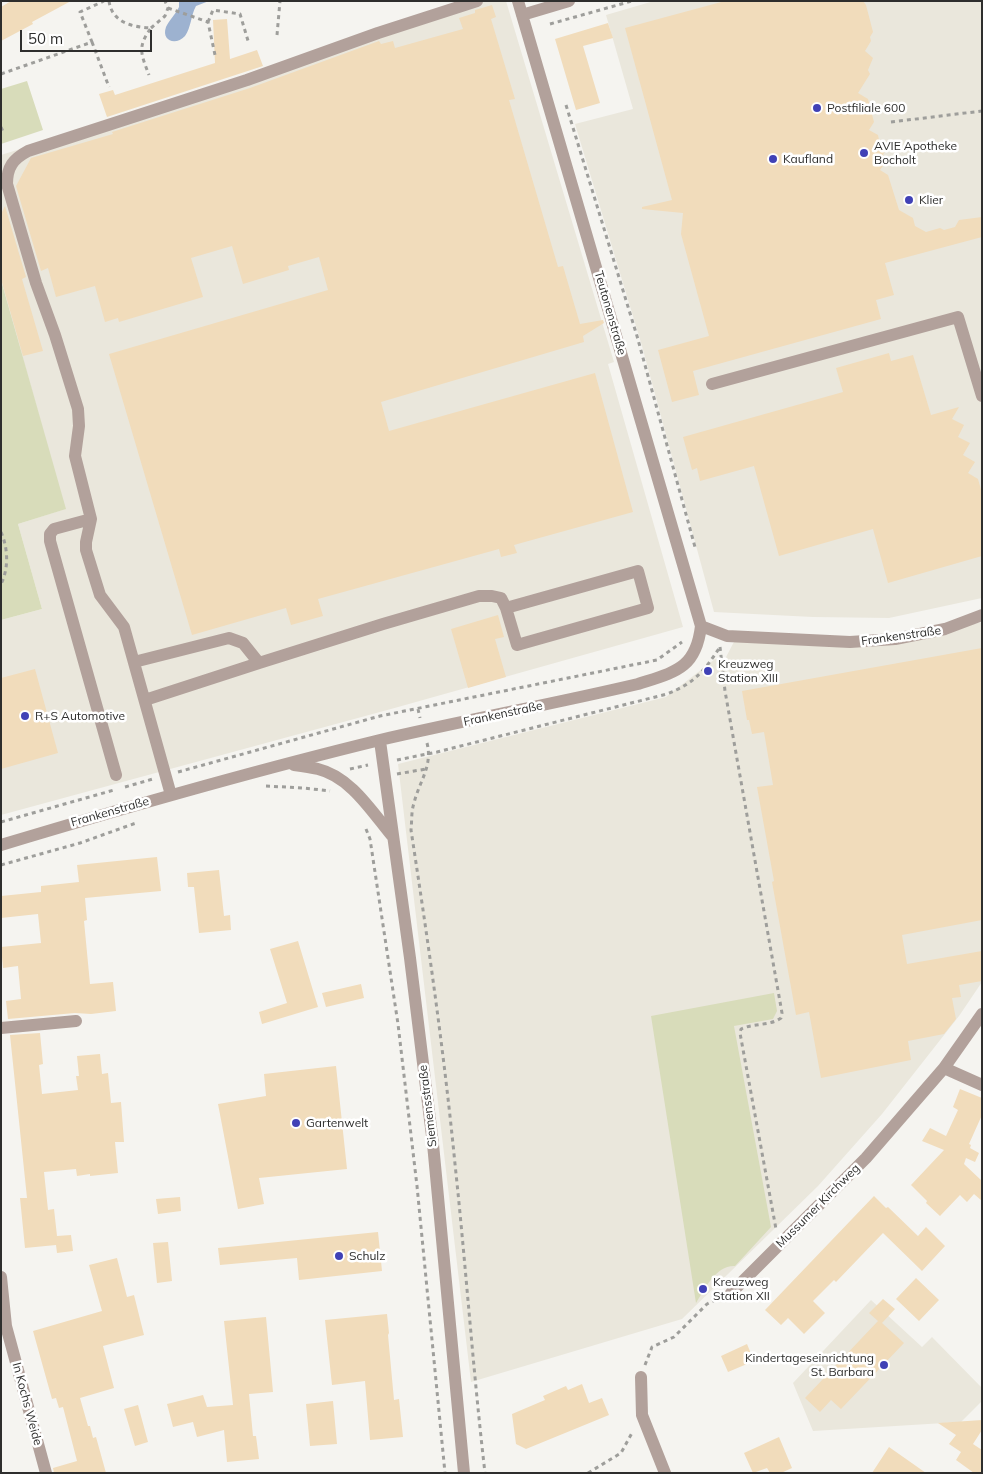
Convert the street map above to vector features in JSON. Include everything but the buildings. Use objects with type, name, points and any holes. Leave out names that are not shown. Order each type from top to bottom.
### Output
[{"type":"street","points":[[171,795],[124,626],[100,595],[86,550],[91,519],[75,456],[79,426],[78,409],[55,335],[36,283],[7,184],[7,174],[11,164],[18,156],[28,151],[247,80],[378,33],[477,1]]},
{"type":"street","name":"Teutonenstraße","points":[[518,1],[701,626]]},
{"type":"street","points":[[522,15],[569,1]]},
{"type":"street","points":[[712,384],[958,317],[982,396]]},
{"type":"street","points":[[91,519],[54,529],[50,534],[50,541],[116,774]]},
{"type":"street","points":[[145,700],[383,624],[479,596],[501,598],[506,608],[517,645],[648,608],[638,571],[506,608]]},
{"type":"street","name":"Frankenstraße","points":[[1,845],[171,795],[380,740],[638,684],[674,672],[687,664],[698,643],[701,626],[727,636],[850,642],[894,639],[946,630],[982,615]]},
{"type":"street","points":[[134,662],[229,638],[243,643],[259,664]]},
{"type":"street","name":"Siemensstraße","points":[[380,740],[432,1144],[464,1473]]},
{"type":"street","points":[[287,764],[317,768],[328,772],[350,787],[393,837]]},
{"type":"street","name":"Mussumer Kirchweg","points":[[731,1293],[866,1158],[944,1068],[982,1014]]},
{"type":"street","points":[[1,1028],[76,1021]]},
{"type":"street","points":[[944,1068],[982,1085]]},
{"type":"street","name":"In Kochs Weide","points":[[1,1276],[6,1326],[46,1473]]},
{"type":"street","points":[[641,1377],[642,1415],[665,1473]]},
{"type":"path","points":[[104,1],[80,12],[110,87]]},
{"type":"path","points":[[108,1],[115,16],[126,24],[151,28]]},
{"type":"path","points":[[149,75],[140,48],[151,28],[165,16],[168,8],[165,1]]},
{"type":"path","points":[[277,35],[280,1]]},
{"type":"path","points":[[542,26],[632,1]]},
{"type":"path","points":[[168,8],[208,22]]},
{"type":"path","points":[[215,55],[208,22],[213,10],[240,14],[249,44]]},
{"type":"path","points":[[1,74],[92,42]]},
{"type":"path","points":[[565,102],[637,336],[696,548]]},
{"type":"path","points":[[891,122],[982,111]]},
{"type":"path","points":[[1,127],[4,134]]},
{"type":"path","points":[[1,532],[7,553],[7,568],[1,584]]},
{"type":"path","points":[[1,822],[380,716],[657,660],[680,642],[698,643]]},
{"type":"path","points":[[720,647],[724,691],[782,1013],[781,1018],[777,1021],[746,1026],[741,1029],[740,1033],[779,1246]]},
{"type":"path","points":[[430,754],[424,777],[413,804],[411,830],[439,1018],[456,1164],[484,1473]]},
{"type":"path","points":[[266,786],[324,790],[336,794]]},
{"type":"path","points":[[1,865],[80,843],[139,822]]},
{"type":"path","points":[[364,826],[370,839],[398,1024],[418,1195],[445,1473]]},
{"type":"path","points":[[641,1377],[652,1347],[674,1337],[708,1304],[731,1293]]},
{"type":"path","points":[[588,1473],[621,1453],[642,1415]]},
{"type":"shaded area","points":[[458,1],[506,1],[614,362],[608,364],[683,627],[1,815],[1,620],[42,609],[18,524],[65,509],[1,280],[1,155],[245,79]]},
{"type":"shaded area","points":[[654,1],[982,1],[982,598],[889,618],[813,617],[714,612],[642,346],[575,124],[633,109],[606,15]]},
{"type":"shaded area","points":[[982,622],[982,982],[959,1016],[882,1114],[818,1186],[682,1319],[471,1382],[398,764],[666,697],[715,659],[725,659],[736,638],[890,643]]},
{"type":"shaded area","name":"Kindertageseinrichtung St. Barbara","points":[[871,1300],[922,1347],[932,1337],[982,1388],[982,1401],[961,1422],[813,1431],[793,1383]]},
{"type":"green space","points":[[27,81],[43,130],[1,144],[1,89]]},
{"type":"green space","points":[[1,280],[66,509],[18,524],[42,609],[1,620]]},
{"type":"green space","points":[[774,993],[777,1011],[773,1019],[734,1026],[771,1227],[735,1266],[722,1269],[712,1279],[696,1303],[651,1016]]},
{"type":"water","points":[[179,1],[209,1],[196,6],[185,36],[178,41],[174,41],[167,39],[165,32],[167,24],[179,7]]},
{"type":"place","name":"Postfiliale 600","points":[[817,108]]},
{"type":"place","name":"AVIE Apotheke Bocholt","points":[[864,153]]},
{"type":"place","name":"Kaufland","points":[[773,159]]},
{"type":"place","name":"Klier","points":[[909,200]]},
{"type":"place","name":"Kreuzweg Station XIII","points":[[708,671]]},
{"type":"place","name":"R+S Automotive","points":[[25,716]]},
{"type":"place","name":"Gartenwelt","points":[[296,1123]]},
{"type":"place","name":"Schulz","points":[[339,1256]]},
{"type":"place","name":"Kreuzweg Station XII","points":[[703,1289]]},
{"type":"place","name":"Kindertageseinrichtung St. Barbara","points":[[884,1365]]}]
